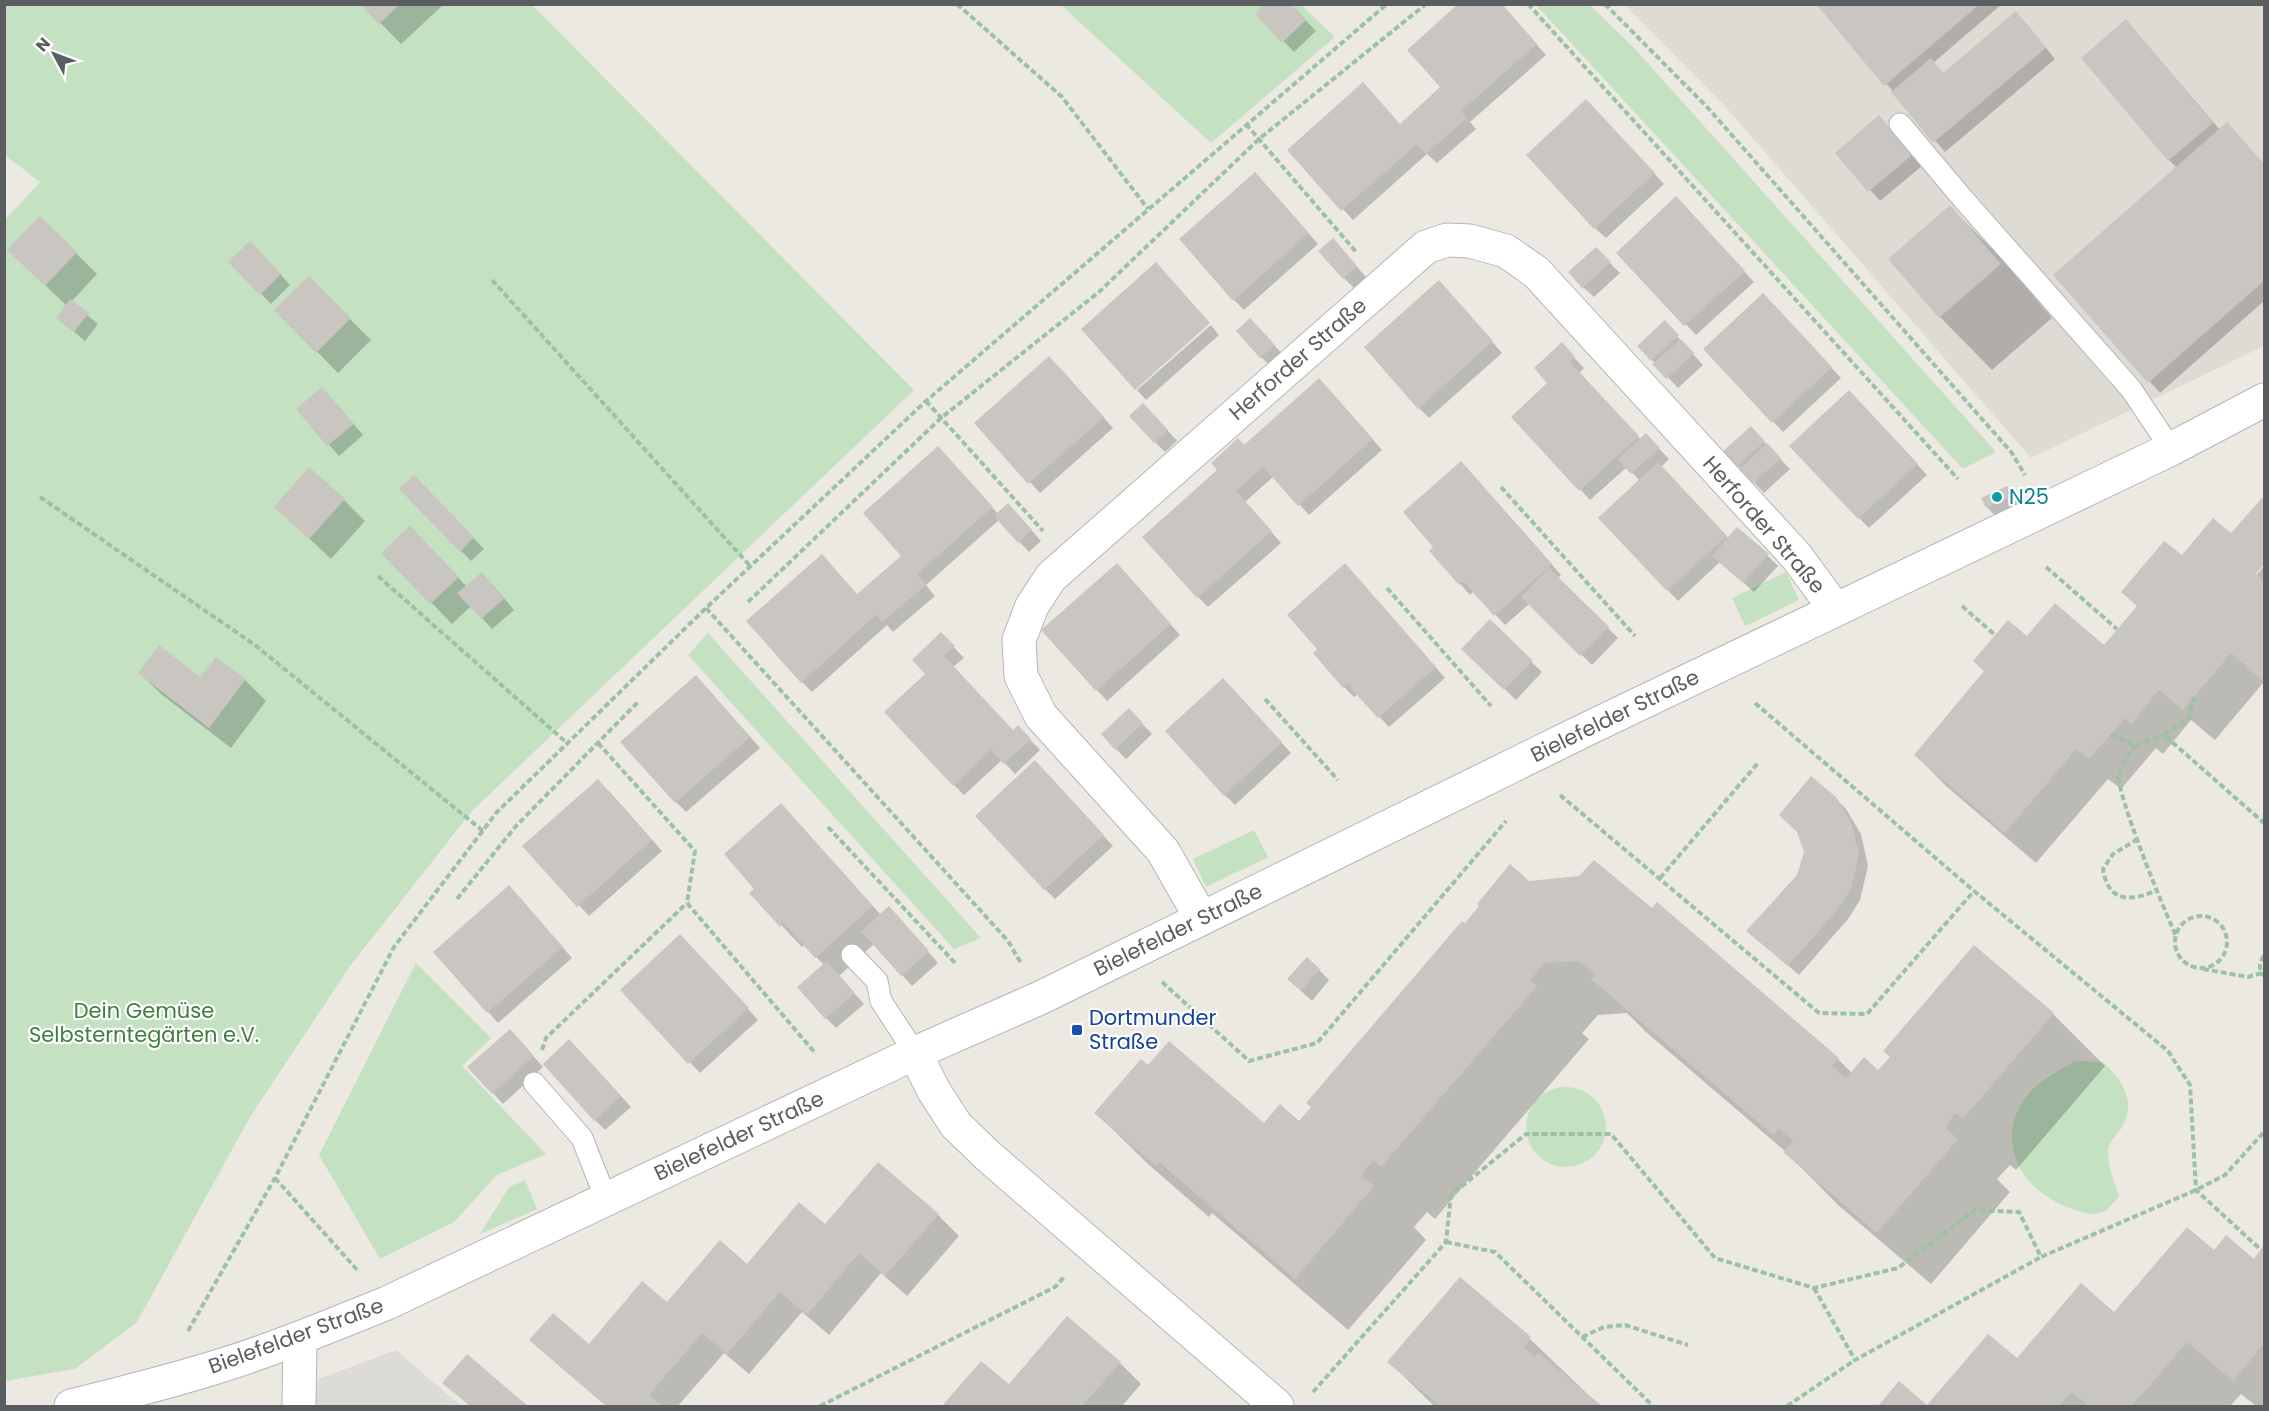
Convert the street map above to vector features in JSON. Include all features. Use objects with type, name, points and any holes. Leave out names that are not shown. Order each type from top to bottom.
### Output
[{"type":"street","name":"Herforder Straße","points":[[1201,918],[1163,851],[1041,716],[1021,676],[1019,640],[1032,606],[1051,577],[1426,247],[1447,240],[1470,241],[1506,251],[1536,272],[1797,557],[1835,609]]},
{"type":"street","name":"Bielefelder Straße","points":[[71,1407],[229,1363],[300,1339],[387,1303],[915,1053],[1040,998],[1835,609],[2171,449],[2265,400]]},
{"type":"street","points":[[915,1053],[934,1091],[956,1125],[987,1155],[1093,1246],[1293,1402]]},
{"type":"street","points":[[299,1407],[300,1339]]},
{"type":"lane","points":[[1900,124],[1964,200],[2132,389],[2171,449]]},
{"type":"lane","points":[[852,955],[877,981],[881,1001],[915,1053]]},
{"type":"lane","points":[[534,1083],[582,1138],[606,1199]]},
{"type":"path","points":[[957,4],[1062,97],[1148,209]]},
{"type":"path","points":[[158,1384],[275,1178],[394,947],[497,812],[706,608],[926,401],[1387,4]]},
{"type":"path","points":[[748,602],[941,418],[1099,292],[1259,139],[1426,4]]},
{"type":"path","points":[[1528,4],[1958,479]]},
{"type":"path","points":[[1605,4],[1708,108],[2012,453],[2045,510]]},
{"type":"path","points":[[1246,124],[1384,284]]},
{"type":"path","points":[[492,280],[751,567]]},
{"type":"path","points":[[926,401],[1070,561]]},
{"type":"path","points":[[1501,487],[1635,636]]},
{"type":"path","points":[[40,497],[255,645],[483,831]]},
{"type":"path","points":[[2046,567],[2117,629]]},
{"type":"path","points":[[378,576],[567,743]]},
{"type":"path","points":[[1386,588],[1491,706]]},
{"type":"path","points":[[1962,606],[1995,635]]},
{"type":"path","points":[[706,608],[1008,940],[1040,998]]},
{"type":"path","points":[[2194,697],[2189,718],[2164,735],[2135,746],[2119,774],[2119,783],[2176,936],[2177,951],[2181,958],[2197,967],[2248,976],[2263,975],[2260,964],[2265,956]]},
{"type":"path","points":[[1265,699],[1338,780]]},
{"type":"path","points":[[457,899],[516,826],[639,701]]},
{"type":"path","points":[[1755,704],[1974,891],[2168,1051],[2190,1085],[2196,1191],[2260,1250]]},
{"type":"path","points":[[2111,734],[2135,746]]},
{"type":"path","points":[[2164,735],[2265,823]]},
{"type":"path","points":[[534,1083],[546,1038],[687,903],[695,851],[598,743]]},
{"type":"path","points":[[1660,879],[1758,763]]},
{"type":"path","points":[[1560,795],[1820,1013],[1867,1014],[1974,891]]},
{"type":"path","points":[[1162,982],[1249,1061],[1317,1043],[1506,821]]},
{"type":"path","points":[[828,827],[957,965]]},
{"type":"path","points":[[2138,839],[2113,854],[2103,869],[2105,881],[2114,893],[2126,899],[2141,898],[2157,890]]},
{"type":"path","points":[[687,903],[843,1087]]},
{"type":"path","points":[[2176,936],[2179,928],[2185,922],[2201,916],[2217,921],[2223,928],[2227,944],[2220,960],[2214,965],[2197,967]]},
{"type":"path","points":[[1787,1407],[1856,1360],[2041,1257],[2196,1191],[2225,1175],[2265,1132]]},
{"type":"path","points":[[1293,1402],[1446,1242],[1451,1195],[1526,1134],[1611,1134],[1715,1258],[1814,1288],[1898,1268],[1975,1210],[2019,1212],[2041,1257]]},
{"type":"path","points":[[275,1178],[387,1303]]},
{"type":"path","points":[[1446,1242],[1495,1252],[1653,1407]]},
{"type":"path","points":[[820,1407],[1055,1287],[1093,1246]]},
{"type":"path","points":[[1814,1288],[1856,1360]]},
{"type":"path","points":[[1582,1336],[1604,1327],[1625,1325],[1688,1345]]},
{"type":"shaded area","points":[[1625,5],[2264,5],[2264,346],[2031,458],[1724,105]]},
{"type":"shaded area","points":[[396,1350],[461,1406],[309,1406],[311,1382]]},
{"type":"green space","name":"Dein Gemüse Selbsterntegärten e.V.","points":[[5,5],[532,5],[914,390],[472,811],[350,966],[250,1117],[137,1322],[75,1369],[5,1381],[4,221],[40,182],[5,155]]},
{"type":"green space","points":[[1061,5],[1301,5],[1335,37],[1211,143]]},
{"type":"green space","points":[[1536,5],[1590,5],[1636,50],[1996,452],[1963,469]]},
{"type":"green space","points":[[1786,572],[1799,600],[1745,626],[1732,598]]},
{"type":"green space","points":[[708,633],[981,938],[954,949],[688,655]]},
{"type":"green space","points":[[1254,830],[1268,857],[1206,887],[1193,859]]},
{"type":"green space","points":[[416,963],[491,1038],[462,1066],[546,1154],[497,1175],[454,1222],[380,1259],[319,1155]]},
{"type":"green space","points":[[2075,1061],[2103,1062],[2116,1076],[2128,1100],[2126,1117],[2121,1129],[2110,1143],[2108,1152],[2109,1165],[2119,1196],[2103,1212],[2094,1214],[2067,1207],[2035,1187],[2024,1174],[2016,1159],[2012,1143],[2013,1127],[2018,1110],[2029,1093],[2045,1079]]},
{"type":"green space","points":[[1558,1087],[1574,1087],[1595,1098],[1606,1119],[1606,1135],[1595,1156],[1574,1167],[1558,1167],[1544,1161],[1532,1149],[1526,1135],[1526,1119],[1532,1105],[1544,1093]]},
{"type":"green space","points":[[525,1180],[537,1209],[480,1234],[509,1187]]},
{"type":"building","points":[[360,4],[400,4],[379,24]]},
{"type":"building","points":[[1264,4],[1292,4],[1306,20],[1282,43],[1255,14]]},
{"type":"building","points":[[1458,4],[1502,4],[1537,44],[1461,111],[1467,118],[1426,154],[1417,144],[1341,211],[1287,150],[1363,82],[1400,124],[1440,87],[1407,50]]},
{"type":"building","points":[[1816,4],[1980,4],[1884,86]]},
{"type":"building","points":[[2016,11],[2046,48],[1933,143],[1891,92],[1931,58],[1943,73]]},
{"type":"building","points":[[2126,19],[2213,123],[2168,161],[2081,58]]},
{"type":"building","points":[[1586,99],[1655,173],[1594,229],[1526,155]]},
{"type":"building","points":[[1879,115],[1912,155],[1868,192],[1835,153]]},
{"type":"building","points":[[2227,122],[2264,164],[2264,281],[2148,383],[2053,275]]},
{"type":"building","points":[[1255,172],[1309,233],[1233,301],[1179,239]]},
{"type":"building","points":[[1676,196],[1745,271],[1684,326],[1616,253]]},
{"type":"building","points":[[1950,205],[2001,264],[1939,318],[1888,259]]},
{"type":"building","points":[[40,216],[77,252],[45,286],[7,250]]},
{"type":"building","points":[[1333,238],[1357,266],[1343,279],[1318,251]]},
{"type":"building","points":[[250,241],[281,274],[260,295],[228,262]]},
{"type":"building","points":[[1596,247],[1611,262],[1582,288],[1568,272]]},
{"type":"building","points":[[1156,262],[1210,323],[1135,390],[1081,329]]},
{"type":"building","points":[[309,276],[351,318],[316,353],[274,310]]},
{"type":"building","points":[[1439,280],[1493,341],[1418,409],[1364,347]]},
{"type":"building","points":[[1763,293],[1832,367],[1772,423],[1703,349]]},
{"type":"building","points":[[70,299],[89,313],[74,332],[56,318]]},
{"type":"building","points":[[1250,318],[1275,345],[1260,358],[1236,331]]},
{"type":"building","points":[[1665,320],[1679,335],[1651,361],[1637,346]]},
{"type":"building","points":[[1681,339],[1694,353],[1666,379],[1652,364]]},
{"type":"building","points":[[1562,342],[1575,357],[1570,362],[1639,436],[1579,491],[1511,417],[1547,383],[1534,368]]},
{"type":"building","points":[[1049,356],[1104,417],[1028,484],[974,423]]},
{"type":"building","points":[[1319,378],[1373,439],[1298,506],[1263,467],[1236,491],[1272,531],[1197,598],[1142,537],[1217,470],[1211,463],[1238,438],[1244,445]]},
{"type":"building","points":[[322,387],[354,424],[327,446],[296,409]]},
{"type":"building","points":[[1849,390],[1918,464],[1858,519],[1789,446]]},
{"type":"building","points":[[1143,403],[1168,430],[1154,443],[1129,416]]},
{"type":"building","points":[[1751,426],[1765,441],[1737,467],[1723,451]]},
{"type":"building","points":[[1646,433],[1660,448],[1631,474],[1618,459]]},
{"type":"building","points":[[1767,443],[1781,458],[1752,484],[1739,469]]},
{"type":"building","points":[[938,446],[993,507],[917,574],[926,585],[882,622],[876,615],[801,683],[746,621],[822,554],[857,594],[901,556],[863,513]]},
{"type":"building","points":[[1461,461],[1552,564],[1494,616],[1463,581],[1459,585],[1429,551],[1433,547],[1403,512]]},
{"type":"building","points":[[1658,462],[1727,536],[1667,591],[1598,518]]},
{"type":"building","points":[[309,467],[345,499],[309,539],[274,507]]},
{"type":"building","points":[[414,475],[474,537],[460,552],[399,489]]},
{"type":"building","name":"N25","points":[[2007,486],[2012,496],[1986,508],[1981,498]]},
{"type":"building","points":[[2262,498],[2264,500],[2264,564],[2256,574],[2264,582],[2264,682],[2231,653],[2183,710],[2159,690],[2131,724],[2125,718],[2089,759],[2076,749],[2005,833],[1914,755],[1984,671],[1973,661],[2008,620],[2027,636],[2055,603],[2104,645],[2137,606],[2121,592],[2164,541],[2182,555],[2213,518],[2231,533]]},
{"type":"building","points":[[1008,503],[1032,530],[1018,543],[994,516]]},
{"type":"building","points":[[410,526],[459,577],[430,604],[381,553]]},
{"type":"building","points":[[1737,527],[1769,554],[1743,583],[1712,556]]},
{"type":"building","points":[[1117,563],[1171,624],[1096,691],[1041,630]]},
{"type":"building","points":[[1345,563],[1436,667],[1378,718],[1347,684],[1343,688],[1313,653],[1317,649],[1287,615]]},
{"type":"building","points":[[1549,568],[1609,627],[1580,656],[1521,597]]},
{"type":"building","points":[[482,572],[504,599],[481,619],[457,593]]},
{"type":"building","points":[[1490,619],[1533,661],[1504,690],[1461,649]]},
{"type":"building","points":[[941,632],[955,646],[944,656],[1013,730],[1018,725],[1031,739],[1004,764],[991,750],[953,786],[884,712],[925,674],[912,660]]},
{"type":"building","points":[[159,645],[200,677],[216,657],[246,679],[209,728],[138,673]]},
{"type":"building","points":[[696,675],[750,737],[675,803],[620,742]]},
{"type":"building","points":[[1223,678],[1282,742],[1224,796],[1165,731]]},
{"type":"building","points":[[1129,708],[1143,723],[1115,750],[1101,734]]},
{"type":"building","points":[[1035,760],[1104,835],[1044,890],[975,816]]},
{"type":"building","points":[[1811,776],[1836,797],[1851,822],[1859,854],[1851,889],[1838,909],[1788,966],[1746,931],[1797,875],[1804,852],[1797,832],[1779,815]]},
{"type":"building","points":[[598,779],[652,840],[577,907],[522,846]]},
{"type":"building","points":[[781,803],[873,906],[815,958],[784,923],[780,927],[749,893],[754,889],[724,854]]},
{"type":"building","points":[[1594,860],[1652,908],[1657,902],[1839,1058],[1832,1066],[1846,1078],[1864,1057],[1878,1070],[1890,1057],[1883,1051],[1974,945],[2054,1013],[1963,1119],[1956,1113],[1945,1127],[1958,1139],[1877,1233],[1783,1152],[1793,1141],[1779,1129],[1773,1135],[1591,979],[1595,975],[1579,961],[1545,963],[1530,980],[1537,986],[1381,1167],[1373,1160],[1361,1175],[1374,1186],[1295,1279],[1159,1162],[1156,1166],[1094,1113],[1141,1059],[1148,1065],[1169,1041],[1264,1123],[1280,1104],[1299,1121],[1311,1107],[1306,1103],[1462,921],[1465,923],[1479,906],[1477,904],[1510,864],[1529,881],[1579,876]]},
{"type":"building","points":[[509,885],[563,947],[487,1013],[433,952]]},
{"type":"building","points":[[889,906],[929,951],[901,976],[861,931]]},
{"type":"building","points":[[680,934],[749,1008],[688,1064],[620,990]]},
{"type":"building","points":[[1307,957],[1320,969],[1301,991],[1287,979]]},
{"type":"building","points":[[827,961],[855,993],[825,1019],[797,987]]},
{"type":"building","points":[[510,1029],[534,1056],[492,1094],[467,1067]]},
{"type":"building","points":[[569,1039],[621,1096],[594,1121],[543,1064]]},
{"type":"building","points":[[878,1162],[939,1214],[885,1276],[859,1253],[807,1315],[780,1292],[727,1354],[702,1333],[649,1395],[662,1406],[606,1406],[529,1340],[553,1313],[589,1344],[642,1281],[667,1302],[720,1240],[747,1264],[799,1202],[825,1224]]},
{"type":"building","points":[[2187,1227],[2214,1250],[2226,1235],[2254,1259],[2264,1245],[2264,1344],[2233,1381],[2187,1342],[2132,1406],[2088,1406],[2072,1392],[2060,1406],[1878,1406],[1899,1381],[1927,1405],[1988,1334],[2017,1358],[2081,1283],[2114,1312]]},
{"type":"building","points":[[1460,1277],[1531,1337],[1524,1347],[1535,1357],[1539,1353],[1602,1406],[1440,1406],[1387,1362]]},
{"type":"building","points":[[1067,1316],[1121,1362],[1082,1406],[942,1406],[981,1361],[1009,1384]]},
{"type":"building","points":[[467,1354],[528,1406],[470,1406],[442,1383]]},
{"type":"place","name":"N25","points":[[1997,497]]},
{"type":"place","name":"Dortmunder Straße","points":[[1077,1030]]}]
